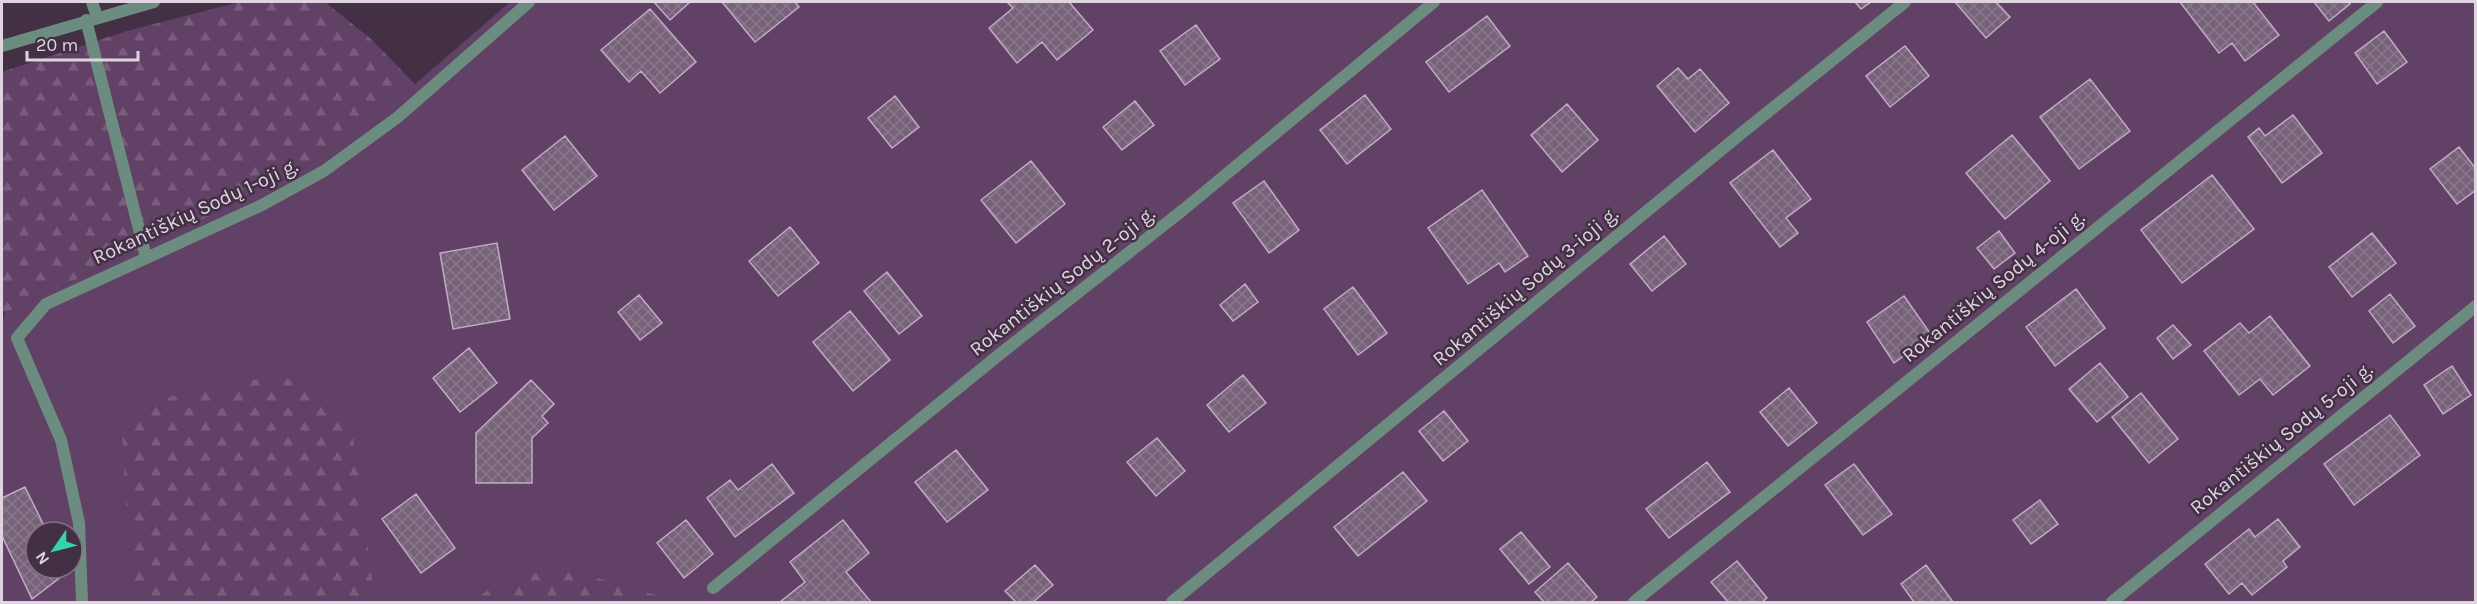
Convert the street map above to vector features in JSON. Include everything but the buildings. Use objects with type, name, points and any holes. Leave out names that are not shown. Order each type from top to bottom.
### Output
[{"type":"street","points":[[92,2],[92,18],[146,257]]},
{"type":"street","points":[[2,46],[92,18],[154,2]]},
{"type":"street","name":"Rokantiškių Sodų 1-oji g.","points":[[82,603],[78,523],[61,440],[17,338],[46,304],[262,205],[324,171],[398,117],[528,2]]},
{"type":"street","name":"Rokantiškių Sodų 2-oji g.","points":[[713,588],[1000,354],[1183,210],[1434,2]]},
{"type":"street","name":"Rokantiškių Sodų 3-ioji g.","points":[[1172,603],[1743,132],[1905,2]]},
{"type":"street","name":"Rokantiškių Sodų 4-oji g.","points":[[1634,603],[2377,2]]},
{"type":"street","name":"Rokantiškių Sodų 5-oji g.","points":[[2112,603],[2475,306]]},
{"type":"green space","points":[[240,2],[325,2],[371,39],[415,84],[308,166],[220,211],[5,313],[2,311],[2,72],[127,31]]},
{"type":"green space","points":[[510,2],[2475,2],[2475,602],[2,602],[2,322],[5,313],[220,211],[308,166],[415,84]]},
{"type":"green space","points":[[279,375],[316,392],[352,429],[374,592],[380,602],[131,602],[122,430],[147,401]]},
{"type":"green space","points":[[556,566],[656,595],[672,602],[470,602],[490,589]]}]
